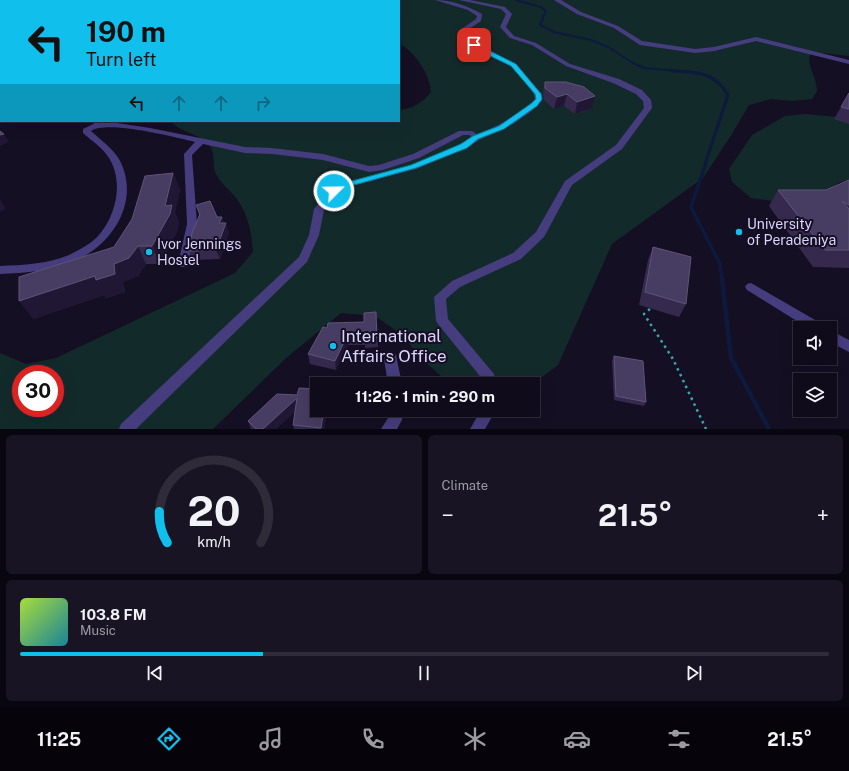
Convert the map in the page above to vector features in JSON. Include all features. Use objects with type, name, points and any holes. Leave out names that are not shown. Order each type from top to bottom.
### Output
[{"type":"street","points":[[126,429],[303,259],[314,235],[319,209],[334,191],[344,186],[413,167],[464,146],[476,138],[501,128],[539,99],[538,94],[514,65],[474,45],[464,37],[463,30],[479,20],[480,15],[470,9],[438,0]]},
{"type":"street","points":[[462,0],[503,8],[509,14],[503,27],[512,37],[534,44],[568,65],[616,81],[640,92],[647,100],[648,108],[619,147],[568,183],[540,234],[518,256],[456,284],[440,296],[442,321],[488,377]]},
{"type":"street","points":[[556,0],[579,13],[616,27],[640,42],[695,50],[714,49],[756,40],[763,40],[849,62]]},
{"type":"street","points":[[0,270],[20,270],[60,263],[95,246],[116,221],[122,196],[120,173],[113,158],[86,131],[95,125],[117,125],[150,130],[200,142],[245,150],[272,150],[323,157],[369,169],[380,168],[416,156],[462,133],[472,133],[476,138]]},
{"type":"street","points":[[184,264],[192,224],[188,154],[200,142]]},
{"type":"street","points":[[751,287],[807,321]]},
{"type":"street","points":[[837,340],[849,347]]},
{"type":"street","points":[[391,359],[394,377]]},
{"type":"street","points":[[388,429],[395,420],[395,417]]},
{"type":"street","points":[[477,429],[485,417]]},
{"type":"path","points":[[650,309],[644,314],[673,359],[706,429]]},
{"type":"green space","points":[[400,0],[849,0],[849,56],[813,52],[809,57],[809,62],[816,82],[817,91],[812,99],[792,101],[771,99],[749,105],[703,178],[612,244],[558,365],[540,379],[540,377],[442,377],[423,360],[401,334],[375,316],[341,313],[285,359],[213,429],[0,429],[0,353],[26,364],[56,358],[235,273],[253,252],[252,238],[244,210],[217,176],[214,169],[211,148],[205,141],[179,128],[172,122],[400,122],[400,110],[413,107],[421,102],[431,92],[424,70],[410,52],[400,44]]},
{"type":"green space","points":[[805,114],[849,118],[849,180],[838,183],[818,198],[773,201],[751,198],[732,182],[729,169],[752,135],[785,116]]},
{"type":"building","points":[[545,82],[566,82],[584,87],[595,96],[577,102],[567,94],[557,97],[545,88]]},
{"type":"building","points":[[849,93],[849,109],[841,107]]},
{"type":"building","points":[[173,173],[165,206],[172,205],[170,214],[152,246],[138,246],[129,258],[114,264],[115,274],[96,280],[95,276],[19,301],[19,277],[114,247],[132,219],[145,176]]},
{"type":"building","points":[[849,180],[849,205],[842,201],[849,209],[849,250],[825,250],[778,190],[826,190]]},
{"type":"building","points":[[210,201],[217,217],[222,217],[219,223],[226,223],[216,250],[189,251],[192,233],[200,214],[196,205]]},
{"type":"building","points":[[653,247],[691,257],[686,304],[645,292]]},
{"type":"building","points":[[376,312],[377,338],[364,339],[364,335],[347,336],[335,361],[308,354],[323,327],[327,328],[328,323],[364,322],[364,313]]},
{"type":"building","points":[[614,356],[643,361],[646,402],[616,396]]},
{"type":"building","points":[[299,388],[310,389],[310,417],[323,417],[321,428],[293,425],[297,398],[263,429],[256,429],[248,421],[277,394],[297,395]]},
{"type":"waterway","points":[[516,0],[541,7],[546,11],[540,25],[554,32],[591,40],[608,47],[633,63],[644,68],[692,72]]},
{"type":"waterway","points":[[672,71],[704,75],[717,82],[723,87],[728,95],[705,164]]},
{"type":"waterway","points":[[706,163],[691,207],[720,264],[722,280]]},
{"type":"waterway","points":[[722,279],[731,358],[769,429]]},
{"type":"place","name":"University of Peradeniya","points":[[739,232]]},
{"type":"place","name":"Ivor Jennings Hostel","points":[[149,252]]},
{"type":"place","name":"International Affairs Office","points":[[333,346]]},
{"type":"route","points":[[334,191],[344,186],[413,167],[464,146],[476,138],[501,128],[539,99],[538,94],[514,65],[474,45]]}]
